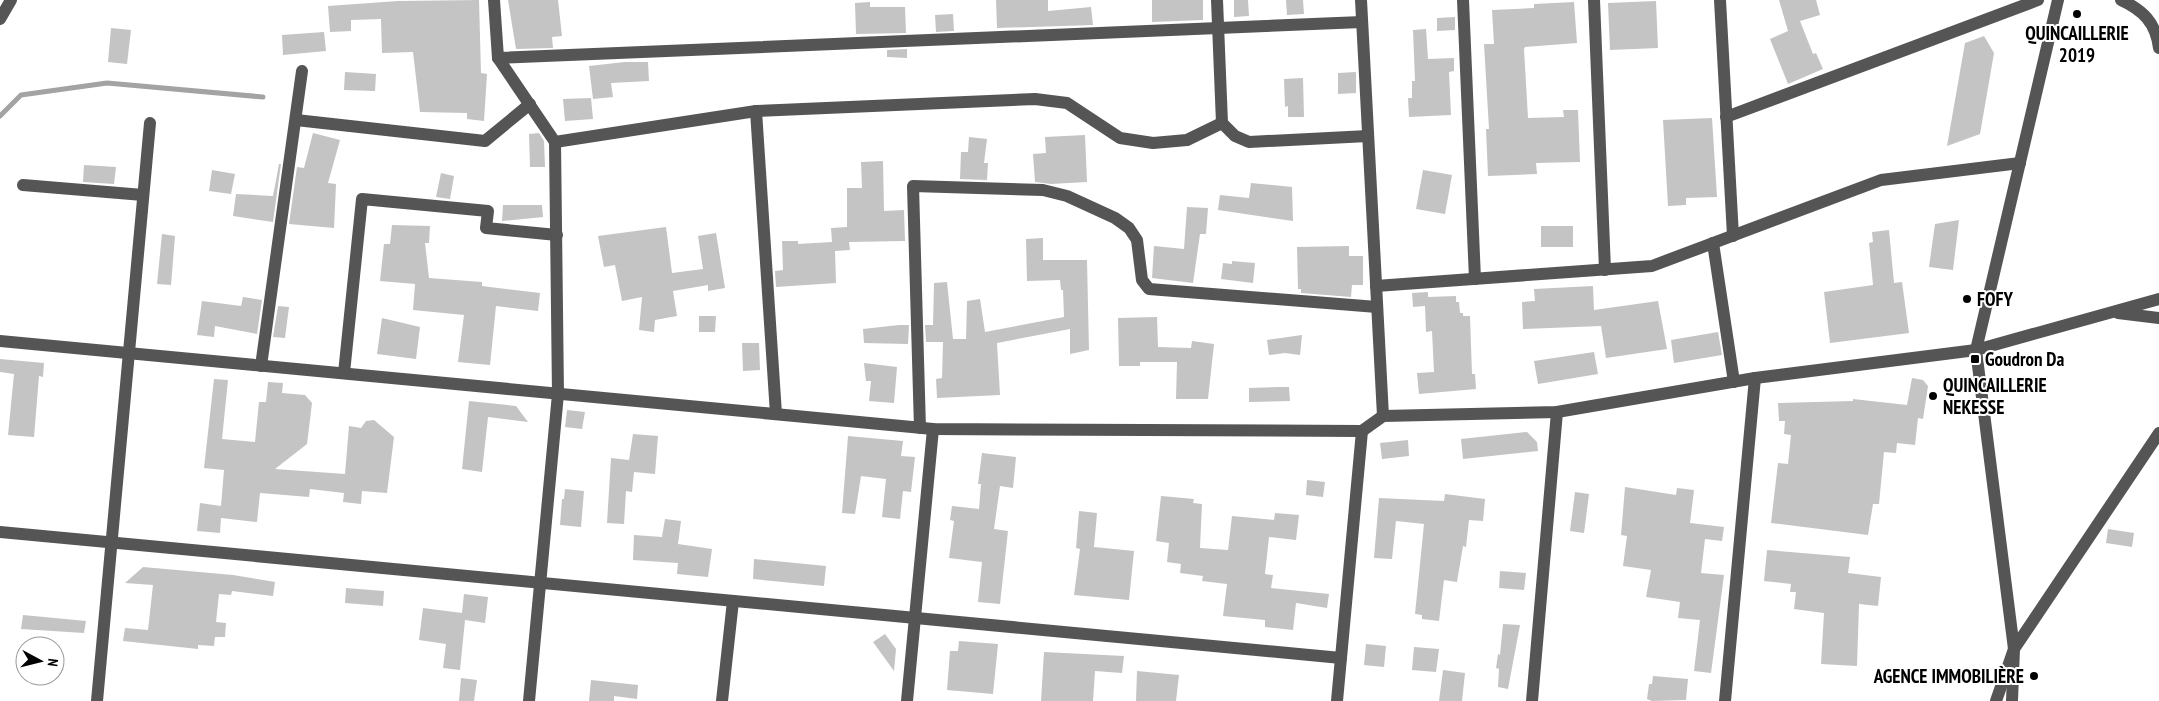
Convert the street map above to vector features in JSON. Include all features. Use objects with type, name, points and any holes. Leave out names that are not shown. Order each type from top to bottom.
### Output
[{"type":"street","points":[[0,18],[11,0]]},
{"type":"street","points":[[494,0],[498,58],[555,142],[558,394],[528,701]]},
{"type":"street","points":[[1217,0],[1222,123],[1235,136],[1249,142],[1368,136]]},
{"type":"street","points":[[1361,0],[1382,416]]},
{"type":"street","points":[[1462,0],[1475,279]]},
{"type":"street","points":[[1594,0],[1605,270]]},
{"type":"street","points":[[1720,0],[1732,236]]},
{"type":"street","points":[[1726,117],[2038,0]]},
{"type":"street","points":[[2012,701],[2014,649],[1976,350],[2058,0]]},
{"type":"street","points":[[2121,0],[2137,8],[2152,23],[2159,48]]},
{"type":"street","points":[[498,58],[1362,22]]},
{"type":"street","points":[[261,366],[302,71]]},
{"type":"street","points":[[555,142],[756,111],[1035,99],[1067,102],[1120,138],[1153,143],[1187,140],[1222,123]]},
{"type":"street","points":[[296,120],[485,141],[530,104]]},
{"type":"street","points":[[756,111],[776,414]]},
{"type":"street","points":[[97,701],[150,123]]},
{"type":"street","points":[[1376,286],[1652,266],[1881,180],[2020,163]]},
{"type":"street","points":[[23,185],[144,195]]},
{"type":"street","points":[[920,428],[913,186],[1043,190],[1067,196],[1115,218],[1129,228],[1137,240],[1142,280],[1149,289],[1377,307]]},
{"type":"street","points":[[344,373],[362,200],[488,212],[486,228],[556,235]]},
{"type":"street","points":[[1714,243],[1734,382]]},
{"type":"street","points":[[0,341],[933,430],[1362,431],[1382,416],[1558,412],[1756,378],[1976,350],[2159,299]]},
{"type":"street","points":[[2112,312],[2159,318]]},
{"type":"street","points":[[1725,701],[1756,378]]},
{"type":"street","points":[[1532,701],[1558,412]]},
{"type":"street","points":[[906,701],[933,430]]},
{"type":"street","points":[[1337,701],[1362,431]]},
{"type":"street","points":[[1996,701],[2014,649],[2159,433]]},
{"type":"street","points":[[0,532],[1341,658]]},
{"type":"street","points":[[722,701],[733,601]]},
{"type":"building","points":[[479,0],[481,73],[487,74],[484,121],[467,119],[467,113],[420,112],[413,52],[382,53],[381,19],[351,20],[351,31],[330,32],[328,6],[398,1]]},
{"type":"building","points":[[508,0],[558,0],[562,36],[552,37],[553,48],[516,49]]},
{"type":"building","points":[[996,0],[1048,0],[1048,11],[1091,7],[1093,25],[997,28]]},
{"type":"building","points":[[1152,0],[1203,0],[1203,20],[1152,22]]},
{"type":"building","points":[[1234,0],[1248,0],[1249,16],[1234,17]]},
{"type":"building","points":[[1286,0],[1303,0],[1304,14],[1287,15]]},
{"type":"building","points":[[1779,0],[1816,0],[1820,15],[1800,21],[1813,54],[1816,53],[1823,69],[1788,84],[1770,39],[1788,31]]},
{"type":"building","points":[[1656,1],[1658,48],[1610,50],[1608,3]]},
{"type":"building","points":[[870,2],[870,7],[905,7],[906,33],[856,34],[855,3]]},
{"type":"building","points":[[1574,2],[1577,43],[1525,47],[1524,49],[1528,118],[1564,117],[1563,110],[1578,110],[1580,162],[1536,163],[1537,174],[1488,176],[1486,129],[1489,129],[1484,44],[1494,44],[1492,10],[1534,8],[1534,4]]},
{"type":"building","points":[[953,14],[954,31],[936,32],[935,15]]},
{"type":"building","points":[[1455,17],[1455,30],[1437,31],[1437,18]]},
{"type":"building","points":[[111,28],[131,30],[127,64],[108,62]]},
{"type":"building","points":[[1426,29],[1428,59],[1454,58],[1454,71],[1449,72],[1451,115],[1409,117],[1408,98],[1412,98],[1412,81],[1415,81],[1413,30]]},
{"type":"building","points":[[324,32],[326,51],[283,55],[282,35]]},
{"type":"building","points":[[1984,36],[1994,53],[1980,134],[1947,146],[1965,43]]},
{"type":"building","points":[[907,49],[907,58],[887,57],[887,50]]},
{"type":"building","points":[[625,62],[648,62],[649,81],[611,83],[613,97],[593,99],[589,66]]},
{"type":"building","points":[[345,72],[376,74],[375,91],[344,90]]},
{"type":"building","points":[[1356,72],[1356,93],[1338,94],[1338,73]]},
{"type":"building","points":[[1303,78],[1304,117],[1288,117],[1288,106],[1285,107],[1284,79]]},
{"type":"building","points":[[591,98],[593,119],[565,121],[563,99]]},
{"type":"building","points":[[1712,118],[1717,197],[1686,198],[1686,205],[1668,206],[1663,120]]},
{"type":"building","points":[[313,133],[340,140],[328,183],[336,184],[334,228],[289,224],[297,167],[304,168]]},
{"type":"building","points":[[539,133],[544,141],[545,167],[530,167],[529,134]]},
{"type":"building","points":[[1085,135],[1087,182],[1051,184],[1035,182],[1033,154],[1046,153],[1045,137]]},
{"type":"building","points":[[969,137],[987,139],[984,163],[988,163],[987,180],[960,179],[961,152],[968,152]]},
{"type":"building","points":[[883,161],[884,211],[904,210],[905,241],[849,242],[850,250],[835,251],[836,283],[776,287],[775,271],[783,270],[782,241],[798,241],[798,244],[832,242],[831,228],[847,227],[847,188],[862,188],[861,162]]},
{"type":"building","points":[[279,164],[281,164],[273,222],[233,216],[236,194],[273,196]]},
{"type":"building","points":[[84,165],[116,167],[114,184],[83,182]]},
{"type":"building","points":[[212,170],[235,174],[231,194],[209,191]]},
{"type":"building","points":[[1423,170],[1452,175],[1445,214],[1416,209]]},
{"type":"building","points":[[441,173],[454,176],[450,199],[436,197]]},
{"type":"building","points":[[1251,183],[1292,187],[1293,221],[1218,210],[1220,195],[1249,198]]},
{"type":"building","points":[[503,205],[542,205],[543,217],[502,221]]},
{"type":"building","points":[[1187,207],[1208,208],[1206,234],[1200,234],[1193,283],[1152,278],[1154,246],[1184,249]]},
{"type":"building","points":[[1959,220],[1953,270],[1929,267],[1935,224]]},
{"type":"building","points":[[392,225],[430,226],[429,243],[425,243],[429,278],[482,282],[482,286],[540,293],[538,311],[496,306],[490,365],[458,362],[464,315],[413,310],[415,284],[380,281],[384,244],[390,244]]},
{"type":"building","points":[[1541,226],[1573,226],[1573,247],[1541,247]]},
{"type":"building","points":[[666,227],[672,273],[703,269],[698,236],[716,233],[725,288],[708,291],[708,285],[673,291],[677,316],[655,320],[654,332],[639,330],[642,297],[622,301],[615,265],[604,267],[598,236]]},
{"type":"building","points":[[1889,230],[1894,283],[1902,282],[1909,333],[1830,343],[1824,292],[1873,285],[1869,243],[1873,242],[1872,232]]},
{"type":"building","points":[[162,234],[175,236],[171,285],[157,284]]},
{"type":"building","points":[[1043,238],[1043,260],[1087,260],[1089,350],[1070,354],[1070,329],[997,343],[1000,395],[937,398],[936,379],[942,378],[943,342],[926,342],[925,325],[933,325],[934,283],[947,282],[953,339],[966,339],[967,301],[980,299],[985,332],[1064,317],[1063,290],[1061,290],[1060,280],[1027,281],[1026,239]]},
{"type":"building","points":[[1349,246],[1349,256],[1363,256],[1363,285],[1352,285],[1351,297],[1301,293],[1301,289],[1298,289],[1297,247]]},
{"type":"building","points":[[1232,261],[1255,263],[1253,283],[1221,279],[1223,263],[1232,264]]},
{"type":"building","points":[[1593,286],[1594,310],[1658,301],[1667,349],[1606,358],[1601,326],[1523,329],[1522,302],[1535,301],[1534,289]]},
{"type":"building","points":[[1428,292],[1428,297],[1456,296],[1456,302],[1459,302],[1460,313],[1463,313],[1463,316],[1470,316],[1472,374],[1475,374],[1476,389],[1419,394],[1417,373],[1434,372],[1432,331],[1426,332],[1425,306],[1413,307],[1412,293]]},
{"type":"building","points":[[243,297],[262,300],[257,334],[215,326],[214,337],[197,335],[202,301],[241,306]]},
{"type":"building","points":[[278,306],[289,307],[285,338],[273,337]]},
{"type":"building","points":[[699,316],[716,316],[715,332],[699,332]]},
{"type":"building","points":[[1157,317],[1158,347],[1191,348],[1192,341],[1214,344],[1208,399],[1176,399],[1177,362],[1140,362],[1140,366],[1119,366],[1118,318]]},
{"type":"building","points":[[382,318],[420,327],[416,359],[377,354]]},
{"type":"building","points":[[909,325],[908,344],[864,343],[863,329]]},
{"type":"building","points":[[1718,332],[1722,355],[1674,363],[1671,340]]},
{"type":"building","points":[[1302,335],[1300,355],[1285,353],[1269,355],[1267,340]]},
{"type":"building","points":[[742,343],[759,343],[760,370],[743,371]]},
{"type":"building","points":[[1594,352],[1598,374],[1538,384],[1534,361]]},
{"type":"building","points":[[0,359],[44,363],[43,377],[39,376],[34,437],[8,435],[14,374],[0,372]]},
{"type":"building","points":[[864,363],[897,367],[894,403],[869,401],[871,381],[866,381]]},
{"type":"building","points":[[1912,378],[1923,380],[1928,386],[1923,419],[1918,418],[1915,445],[1897,443],[1896,453],[1884,452],[1879,504],[1873,504],[1868,535],[1771,523],[1778,463],[1788,464],[1791,435],[1784,434],[1785,421],[1779,421],[1778,403],[1853,401],[1853,399],[1907,405]]},
{"type":"building","points":[[214,379],[228,380],[222,439],[255,442],[259,402],[266,402],[268,382],[283,383],[282,393],[305,395],[312,403],[307,444],[275,469],[345,474],[349,426],[361,428],[366,421],[374,420],[394,437],[387,493],[362,491],[361,504],[343,502],[344,493],[310,489],[309,497],[260,493],[257,522],[221,518],[220,533],[197,531],[200,503],[221,506],[224,470],[204,468]]},
{"type":"building","points":[[1289,387],[1290,401],[1249,402],[1249,388]]},
{"type":"building","points":[[469,401],[516,406],[528,422],[488,417],[482,472],[462,469]]},
{"type":"building","points":[[567,410],[585,412],[582,429],[565,427]]},
{"type":"building","points":[[1527,432],[1537,442],[1538,451],[1463,459],[1461,439]]},
{"type":"building","points":[[633,434],[658,436],[655,474],[634,472],[632,492],[626,491],[624,524],[607,523],[611,458],[629,460]]},
{"type":"building","points":[[848,436],[903,441],[901,456],[915,457],[911,492],[903,491],[900,519],[882,517],[886,479],[861,476],[855,514],[842,513]]},
{"type":"building","points":[[1408,440],[1409,456],[1382,459],[1380,443]]},
{"type":"building","points":[[982,453],[1016,457],[1013,488],[1000,486],[994,529],[1008,531],[1000,604],[978,602],[982,562],[949,558],[954,521],[950,520],[952,506],[979,509],[981,484],[978,484]]},
{"type":"building","points":[[1307,480],[1325,482],[1323,497],[1306,495]]},
{"type":"building","points":[[1625,487],[1676,495],[1677,488],[1694,490],[1690,523],[1724,527],[1722,541],[1705,539],[1701,573],[1724,575],[1711,673],[1694,671],[1700,620],[1678,618],[1680,602],[1646,597],[1651,570],[1623,566],[1627,536],[1621,535]]},
{"type":"building","points":[[565,489],[584,491],[581,527],[560,525],[562,499],[564,499]]},
{"type":"building","points":[[1575,492],[1589,494],[1584,533],[1570,531]]},
{"type":"building","points":[[1445,494],[1485,499],[1483,521],[1469,520],[1466,547],[1463,546],[1457,582],[1444,580],[1439,621],[1422,619],[1422,615],[1415,614],[1424,524],[1396,521],[1392,559],[1374,558],[1379,498],[1444,501]]},
{"type":"building","points":[[1161,496],[1194,499],[1193,503],[1202,504],[1200,548],[1228,550],[1232,516],[1274,520],[1275,513],[1299,515],[1296,540],[1269,537],[1265,574],[1273,575],[1271,588],[1329,594],[1327,608],[1296,603],[1293,630],[1265,627],[1265,620],[1223,616],[1227,584],[1202,581],[1203,576],[1180,573],[1181,564],[1167,562],[1169,543],[1156,541]]},
{"type":"building","points":[[1079,511],[1097,513],[1094,547],[1134,551],[1129,600],[1074,595],[1080,549],[1076,548]]},
{"type":"building","points":[[665,519],[681,521],[678,544],[712,549],[708,577],[677,574],[678,563],[633,560],[634,535],[662,537]]},
{"type":"building","points":[[2108,529],[2134,533],[2132,547],[2106,543]]},
{"type":"building","points":[[1767,550],[1850,557],[1848,573],[1881,577],[1878,606],[1859,604],[1857,666],[1821,664],[1824,613],[1794,609],[1796,592],[1790,592],[1791,584],[1764,581]]},
{"type":"building","points":[[754,559],[826,566],[824,586],[753,579]]},
{"type":"building","points":[[143,567],[233,575],[275,582],[273,596],[232,591],[231,595],[219,594],[216,622],[226,623],[225,637],[215,637],[214,646],[198,645],[198,649],[123,641],[125,628],[148,630],[153,585],[125,583]]},
{"type":"building","points":[[1500,571],[1526,573],[1524,590],[1499,588]]},
{"type":"building","points":[[346,588],[384,591],[383,606],[345,603]]},
{"type":"building","points":[[464,594],[488,597],[485,623],[465,620],[460,670],[443,668],[446,644],[419,640],[423,608],[462,613]]},
{"type":"building","points":[[23,615],[86,621],[84,633],[21,629]]},
{"type":"building","points":[[1503,624],[1520,625],[1508,689],[1498,687],[1499,669],[1496,668],[1498,654],[1500,655]]},
{"type":"building","points":[[885,634],[896,649],[894,671],[873,642]]},
{"type":"building","points":[[959,641],[998,644],[993,694],[947,690],[950,651],[958,651]]},
{"type":"building","points":[[1366,644],[1386,646],[1384,667],[1364,665]]},
{"type":"building","points":[[1414,647],[1439,649],[1436,672],[1412,670]]},
{"type":"building","points":[[1044,652],[1124,656],[1122,673],[1095,671],[1093,701],[1041,701]]},
{"type":"building","points":[[1443,670],[1465,673],[1462,701],[1439,701]]},
{"type":"building","points":[[1137,671],[1179,675],[1176,701],[1136,701]]},
{"type":"building","points":[[1653,676],[1688,679],[1686,700],[1652,701],[1647,699],[1649,684],[1652,684]]},
{"type":"building","points":[[461,678],[477,680],[474,701],[459,701]]},
{"type":"building","points":[[591,680],[638,685],[637,699],[614,696],[614,701],[589,701]]},
{"type":"waterway","points":[[0,116],[21,95],[107,83],[263,97]]},
{"type":"place","name":"QUINCAILLERIE 2019","points":[[2077,14]]},
{"type":"place","name":"FOFY","points":[[1967,299]]},
{"type":"place","name":"Goudron Da","points":[[1975,359]]},
{"type":"place","name":"QUINCAILLERIE NEKESSE","points":[[1933,396]]},
{"type":"place","name":"AGENCE IMMOBILIÈRE","points":[[2034,676]]}]
